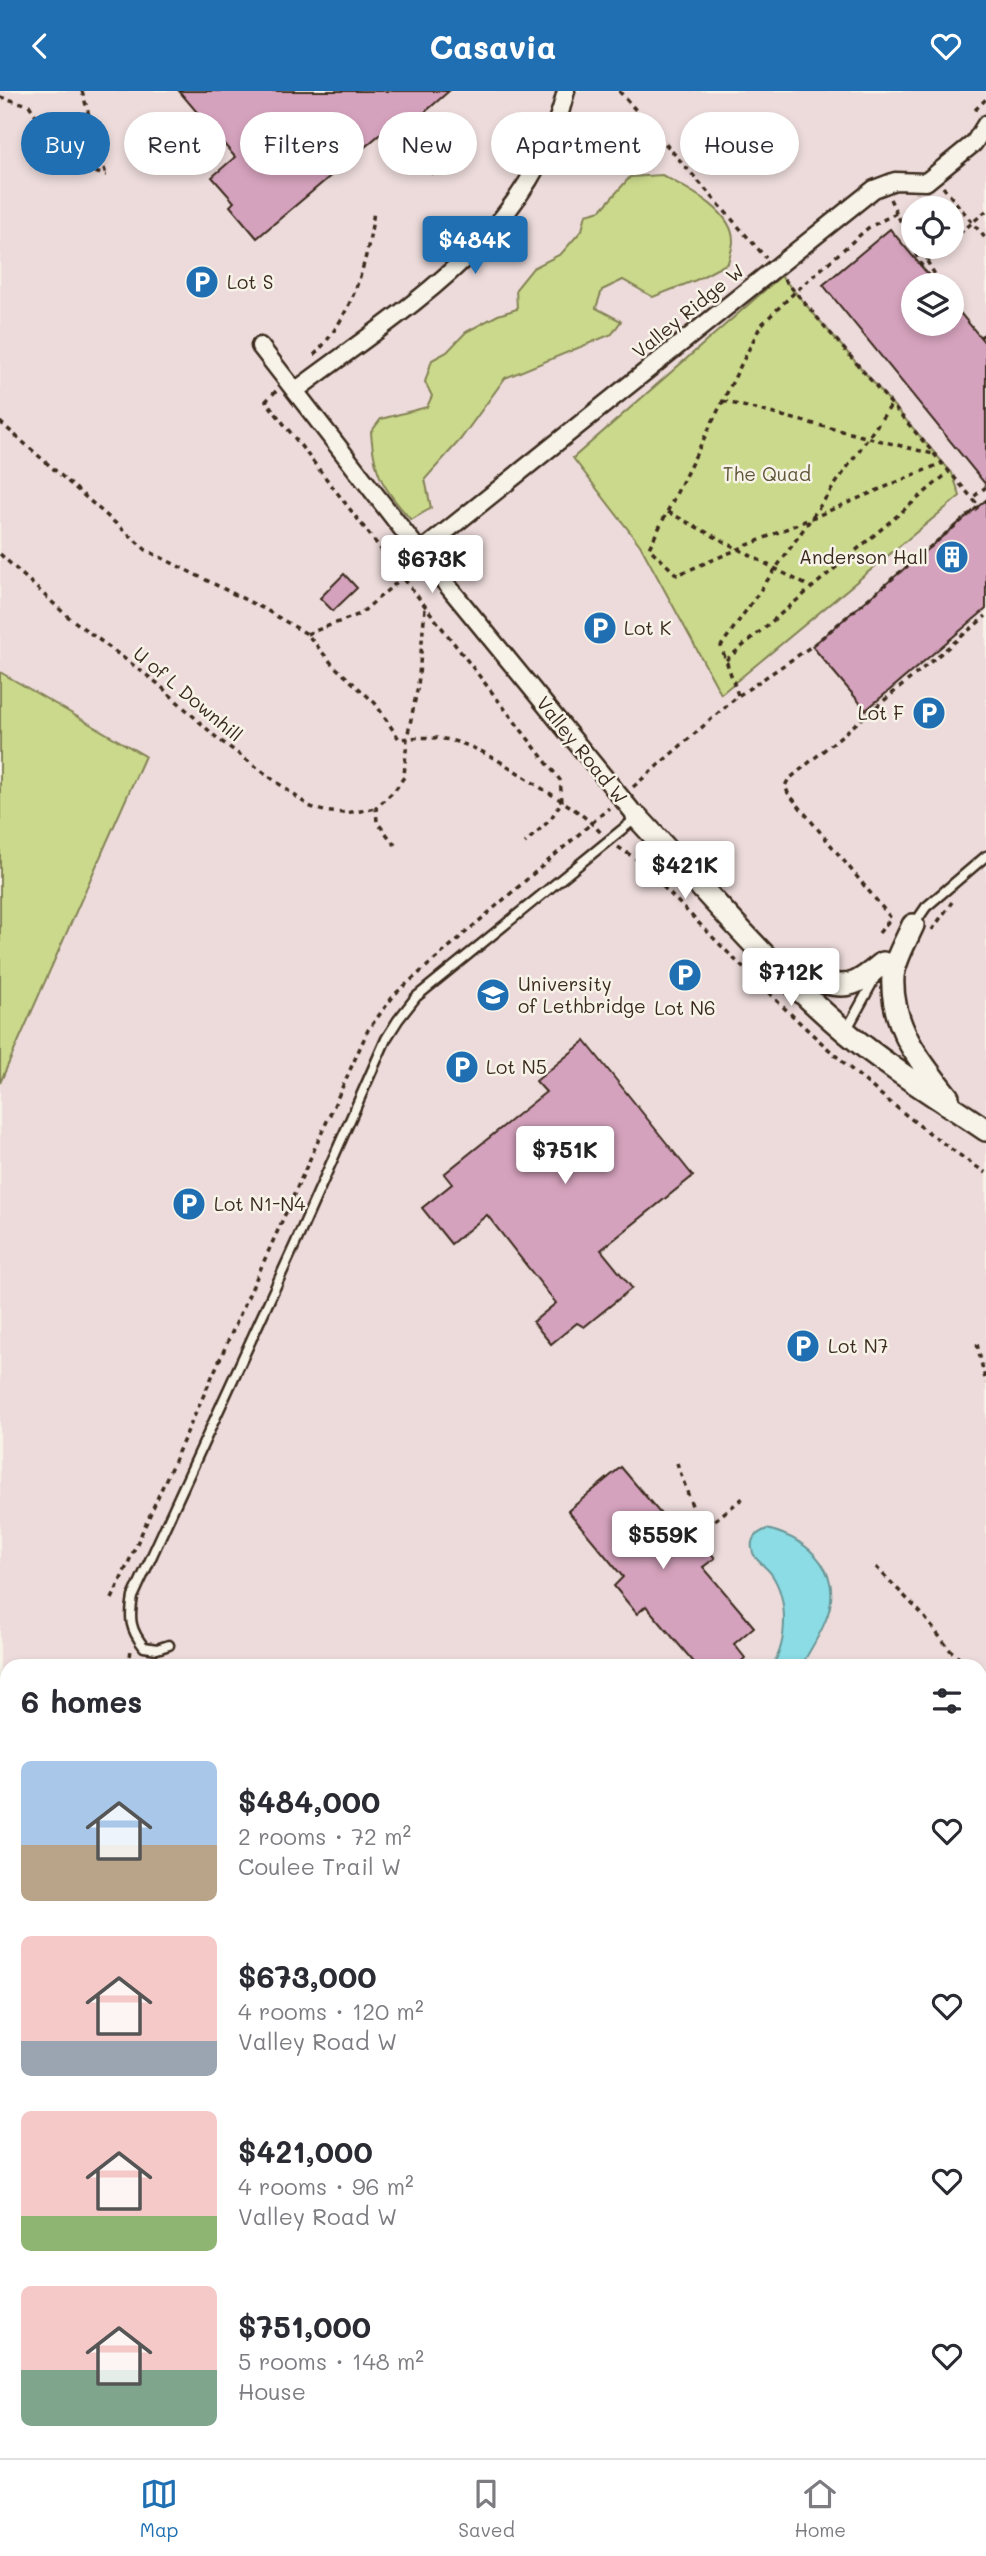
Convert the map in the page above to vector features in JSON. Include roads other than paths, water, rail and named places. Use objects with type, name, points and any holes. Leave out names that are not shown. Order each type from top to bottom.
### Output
[{"type":"street","points":[[291,386],[433,287],[465,260],[516,202],[533,174],[566,91]]},
{"type":"street","name":"Valley Ridge W","points":[[420,552],[874,189],[895,181],[926,182],[974,143],[986,124]]},
{"type":"street","name":"Valley Road W","points":[[260,346],[420,552],[637,817],[765,955],[845,1031],[891,1066],[986,1130]]},
{"type":"street","points":[[922,928],[900,953],[893,975],[899,1016],[904,1035],[915,1056],[960,1113]]},
{"type":"street","points":[[765,955],[820,980],[841,986],[857,982],[884,963]]},
{"type":"lane","points":[[169,1645],[157,1650],[144,1647],[133,1633],[130,1612],[133,1597],[386,1039],[416,997],[637,817]]},
{"type":"lane","points":[[845,1031],[884,963],[922,928],[926,907],[986,856]]},
{"type":"water","points":[[767,1529],[798,1541],[820,1562],[827,1574],[831,1589],[830,1605],[823,1628],[805,1659],[776,1659],[783,1633],[783,1608],[781,1596],[770,1572],[753,1553],[752,1542],[760,1532]]},
{"type":"place","name":"Lot S","points":[[202,282]]},
{"type":"place","name":"Anderson Hall","points":[[952,557]]},
{"type":"place","name":"Lot K","points":[[600,628]]},
{"type":"place","name":"Lot F","points":[[929,713]]},
{"type":"place","name":"Lot N6","points":[[685,975]]},
{"type":"place","name":"University of Lethbridge","points":[[493,995]]},
{"type":"place","name":"Lot N5","points":[[462,1067]]},
{"type":"place","name":"Lot N1-N4","points":[[189,1204]]},
{"type":"place","name":"Lot N7","points":[[803,1346]]},
{"type":"park label","name":"The Quad","points":[[767,474]]}]
